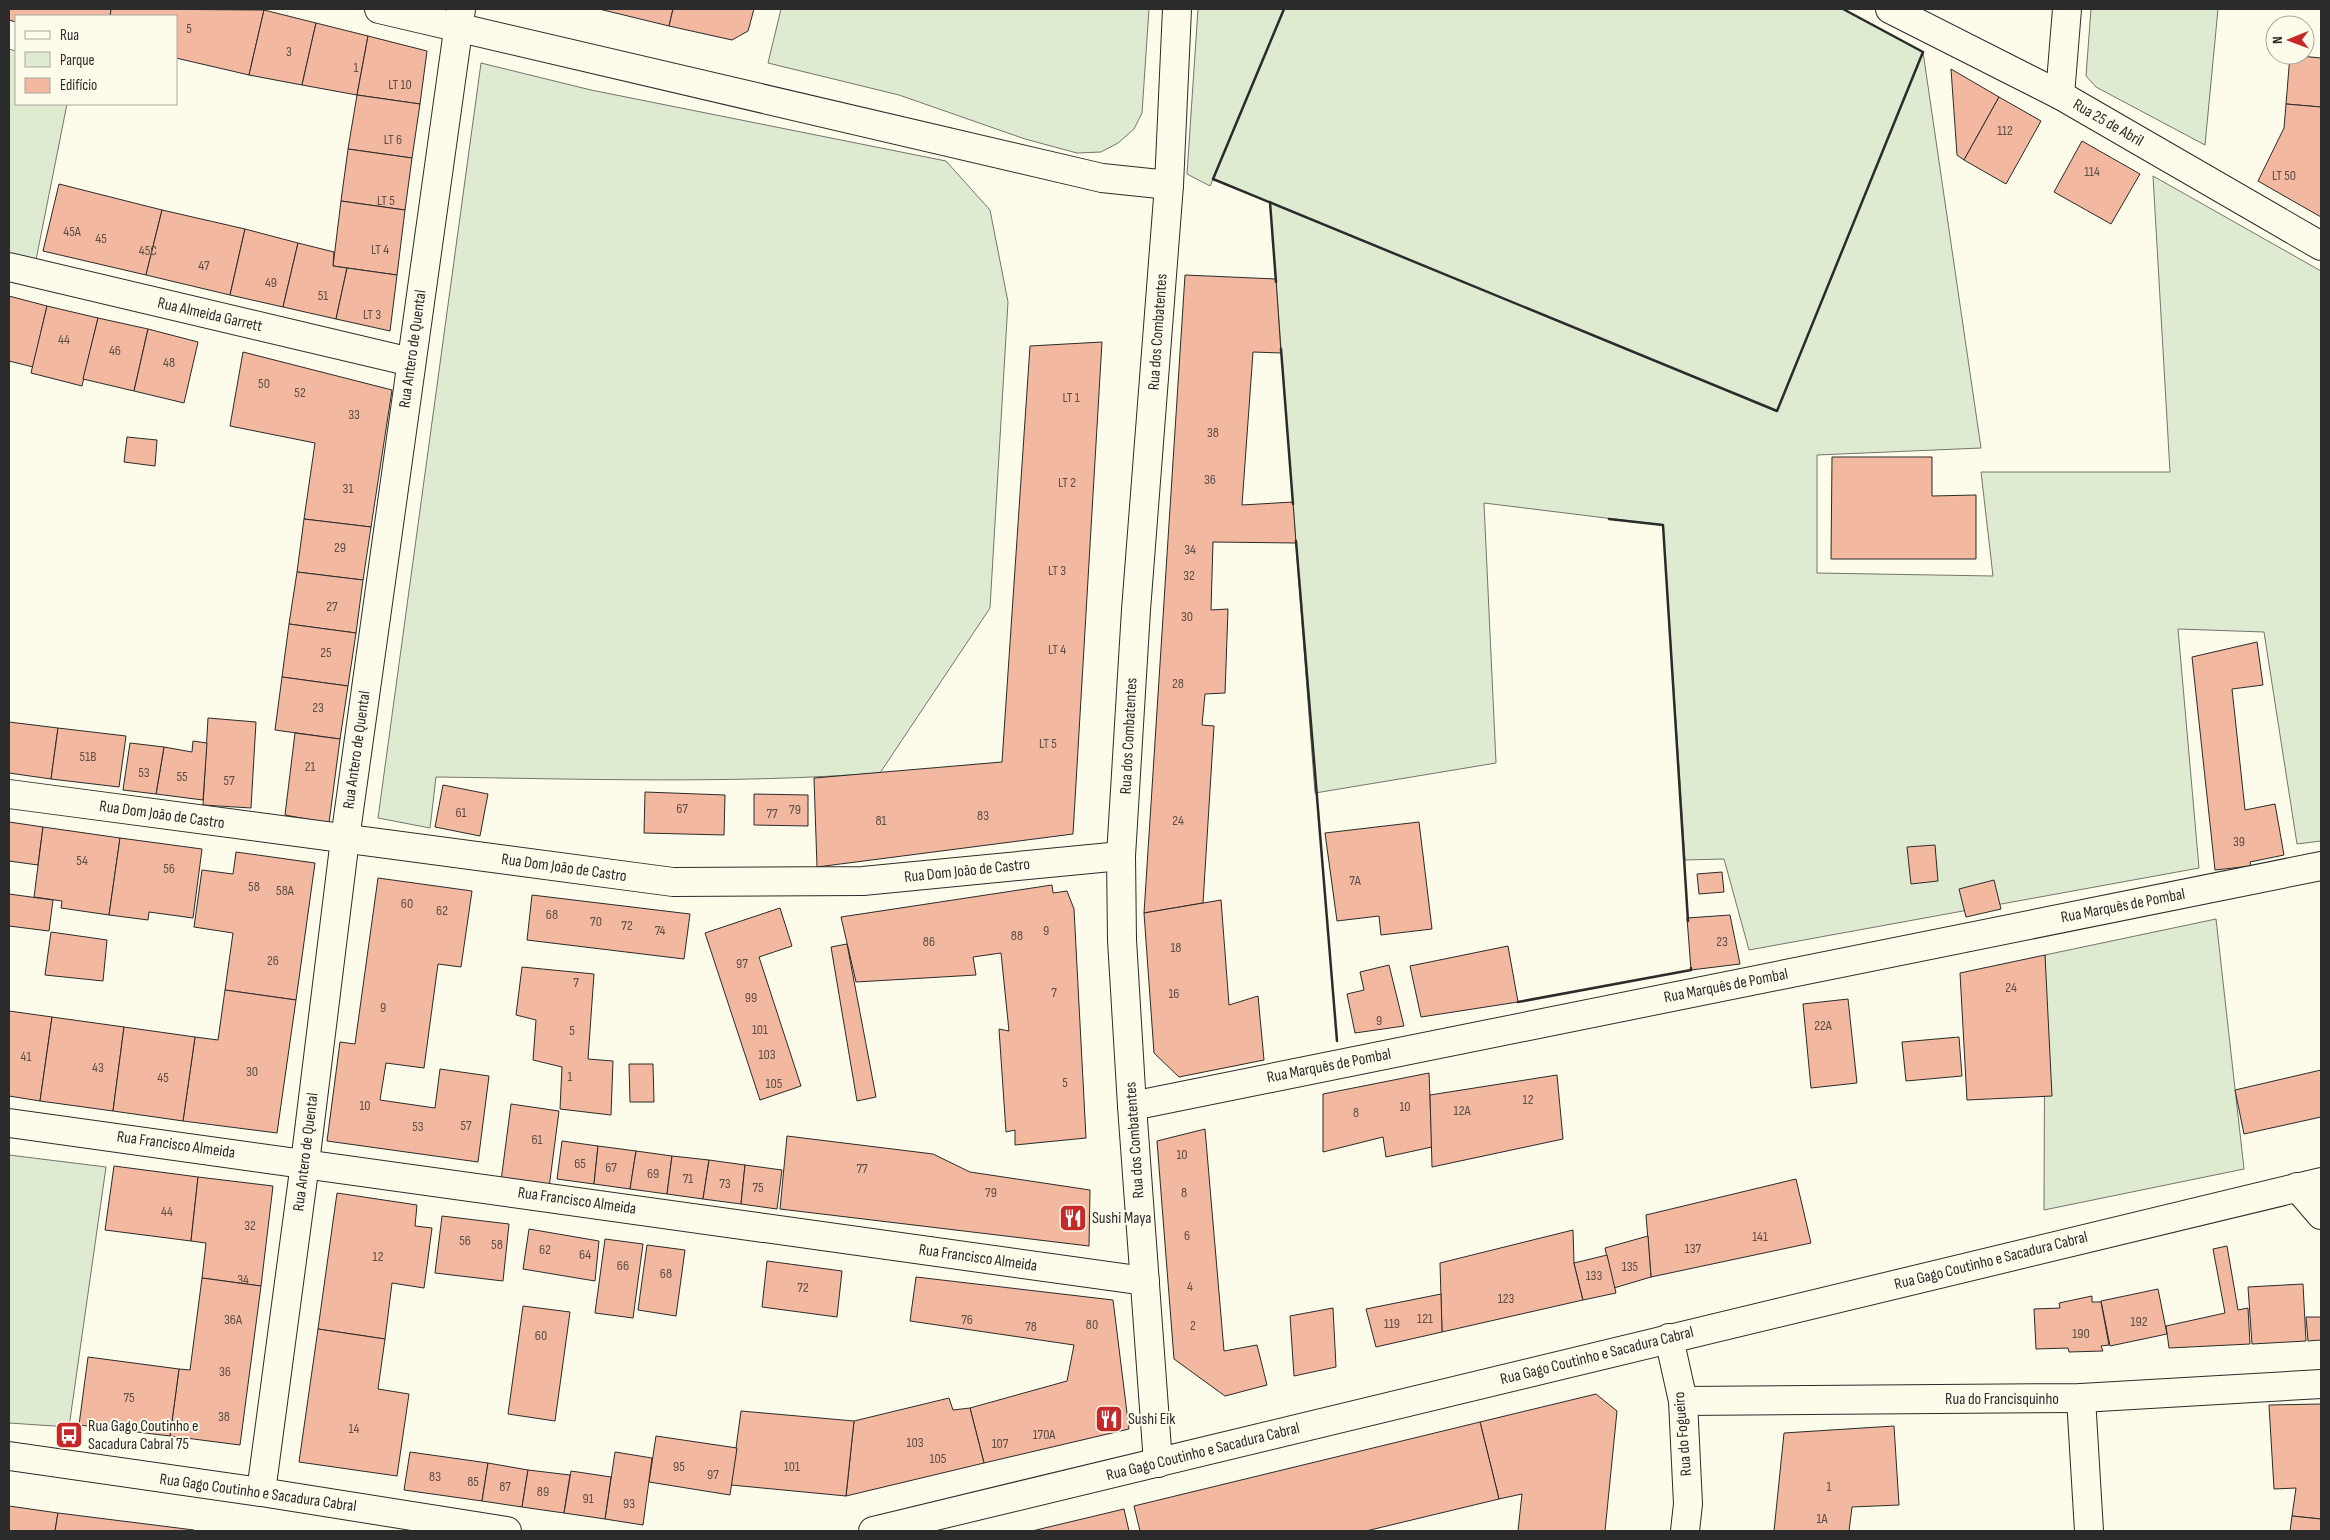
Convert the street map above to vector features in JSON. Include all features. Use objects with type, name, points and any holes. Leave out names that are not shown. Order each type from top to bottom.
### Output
[{"type":"street","points":[[379,9],[459,18],[1102,178],[1169,185]]},
{"type":"street","name":"Rua dos Combatentes","points":[[1158,1463],[1132,1106],[1122,940],[1121,856],[1136,610],[1169,185],[1177,9]]},
{"type":"street","name":"Rua 25 de Abril","points":[[1890,9],[2060,95],[2321,246]]},
{"type":"street","points":[[2060,95],[2067,9]]},
{"type":"street","name":"Rua Antero de Quental","points":[[261,1492],[305,1163],[345,839],[459,18]]},
{"type":"street","name":"Rua Almeida Garrett","points":[[9,267],[411,362]]},
{"type":"street","name":"Rua Dom João de Castro","points":[[9,794],[673,882],[863,881],[1121,856]]},
{"type":"street","name":"Rua Marquês de Pombal","points":[[1132,1106],[2321,866]]},
{"type":"street","name":"Rua Francisco Almeida","points":[[9,1123],[1146,1281]]},
{"type":"street","points":[[2309,1184],[2321,1215]]},
{"type":"street","name":"Rua Gago Coutinho e Sacadura Cabral","points":[[873,1531],[2309,1184]]},
{"type":"street","name":"Rua do Fogueiro","points":[[1669,1338],[1683,1401],[1688,1504],[1685,1531]]},
{"type":"street","name":"Rua do Francisquinho","points":[[1683,1401],[2081,1398],[2321,1384]]},
{"type":"street","points":[[2081,1398],[2089,1531]]},
{"type":"street","name":"Rua Gago Coutinho e Sacadura Cabral","points":[[9,1456],[261,1492],[507,1531]]},
{"type":"green space","points":[[781,9],[1149,9],[1142,113],[1134,129],[1118,143],[1101,152],[1077,153],[1025,139],[899,95],[768,63]]},
{"type":"green space","points":[[1198,9],[1843,9],[1923,52],[1981,448],[1817,455],[1817,573],[1993,576],[1981,472],[2170,472],[2153,176],[2321,271],[2321,841],[2297,844],[2264,632],[2178,629],[2199,868],[1749,950],[1724,859],[1685,860],[1663,525],[1484,503],[1496,763],[1315,793],[1270,203],[1213,179],[1210,186],[1187,174]]},
{"type":"green space","points":[[2091,9],[2218,9],[2205,145],[2096,87],[2086,76]]},
{"type":"green space","points":[[9,49],[15,51],[15,105],[67,105],[35,265],[9,258]]},
{"type":"green space","points":[[481,63],[591,90],[946,161],[990,210],[1008,302],[990,608],[880,773],[714,780],[436,777],[430,828],[378,818]]},
{"type":"green space","points":[[2216,919],[2244,1169],[2044,1210],[2045,955]]},
{"type":"green space","points":[[9,1155],[106,1167],[69,1427],[9,1423]]},
{"type":"building","points":[[9,9],[111,9],[110,15],[15,15],[15,22],[9,20]]},
{"type":"building","points":[[111,9],[264,10],[249,75],[178,58],[178,15],[110,15]]},
{"type":"building","points":[[599,9],[673,9],[669,26]]},
{"type":"building","points":[[673,9],[754,9],[748,31],[732,40],[669,26]]},
{"type":"building","points":[[264,10],[316,23],[302,85],[249,75]]},
{"type":"building","points":[[316,23],[368,36],[357,95],[302,85]]},
{"type":"building","points":[[368,36],[427,51],[420,104],[357,95]]},
{"type":"building","points":[[2315,57],[2321,58],[2321,107],[2286,104],[2289,65],[2315,65]]},
{"type":"building","points":[[1951,69],[1999,97],[1964,160],[1957,155]]},
{"type":"building","points":[[357,95],[420,104],[412,158],[348,149]]},
{"type":"building","points":[[1999,97],[2041,121],[2006,184],[1964,160]]},
{"type":"building","points":[[2286,104],[2321,107],[2321,217],[2258,181],[2284,128]]},
{"type":"building","points":[[2082,141],[2140,174],[2111,224],[2054,192]]},
{"type":"building","points":[[348,149],[412,158],[405,210],[341,201]]},
{"type":"building","points":[[59,184],[162,210],[146,275],[43,251]]},
{"type":"building","points":[[341,201],[405,210],[397,275],[333,266]]},
{"type":"building","points":[[162,210],[245,229],[230,295],[146,275]]},
{"type":"building","points":[[245,229],[298,243],[283,307],[230,295]]},
{"type":"building","points":[[298,243],[334,252],[333,266],[347,268],[336,319],[283,307]]},
{"type":"building","points":[[347,268],[397,275],[390,331],[336,319]]},
{"type":"building","points":[[1185,275],[1276,279],[1281,353],[1253,352],[1242,505],[1293,502],[1296,543],[1213,542],[1211,610],[1228,609],[1225,693],[1205,694],[1202,725],[1214,726],[1203,903],[1144,913]]},
{"type":"building","points":[[9,296],[47,306],[33,367],[9,361]]},
{"type":"building","points":[[47,306],[98,318],[82,386],[31,373]]},
{"type":"building","points":[[98,318],[148,329],[134,391],[83,379]]},
{"type":"building","points":[[148,329],[198,342],[184,403],[134,391]]},
{"type":"building","points":[[1102,342],[1073,834],[817,867],[814,778],[1002,762],[1030,346]]},
{"type":"building","points":[[243,352],[392,390],[371,527],[304,519],[315,443],[230,426]]},
{"type":"building","points":[[127,437],[157,440],[155,466],[124,462]]},
{"type":"building","points":[[1832,457],[1932,457],[1932,496],[1976,495],[1976,559],[1831,559]]},
{"type":"building","points":[[304,519],[371,527],[363,580],[297,572]]},
{"type":"building","points":[[297,572],[363,580],[356,633],[289,624]]},
{"type":"building","points":[[289,624],[356,633],[348,686],[282,677]]},
{"type":"building","points":[[2257,642],[2263,685],[2232,689],[2245,810],[2275,804],[2284,855],[2250,862],[2251,866],[2215,870],[2192,657]]},
{"type":"building","points":[[282,677],[348,686],[340,739],[275,730]]},
{"type":"building","points":[[208,718],[256,722],[251,808],[203,805]]},
{"type":"building","points":[[9,722],[58,728],[51,779],[9,773]]},
{"type":"building","points":[[58,728],[126,736],[119,787],[51,779]]},
{"type":"building","points":[[295,733],[340,739],[329,823],[285,815]]},
{"type":"building","points":[[193,741],[207,743],[203,800],[156,794],[164,747],[192,752]]},
{"type":"building","points":[[130,743],[164,747],[156,794],[123,790]]},
{"type":"building","points":[[443,785],[488,794],[480,836],[435,827]]},
{"type":"building","points":[[645,792],[725,795],[724,835],[644,833]]},
{"type":"building","points":[[754,794],[808,795],[808,826],[754,825]]},
{"type":"building","points":[[9,822],[43,827],[38,865],[9,861]]},
{"type":"building","points":[[1419,822],[1432,929],[1381,935],[1379,916],[1337,921],[1325,833]]},
{"type":"building","points":[[43,827],[120,838],[109,915],[61,908],[62,901],[34,897]]},
{"type":"building","points":[[120,838],[202,849],[193,918],[149,912],[148,920],[109,915]]},
{"type":"building","points":[[1935,845],[1938,881],[1911,884],[1907,847]]},
{"type":"building","points":[[236,852],[315,863],[296,1000],[225,990],[233,933],[194,927],[202,870],[233,874]]},
{"type":"building","points":[[1722,872],[1724,892],[1699,894],[1697,874]]},
{"type":"building","points":[[378,878],[472,891],[461,967],[438,964],[424,1068],[386,1063],[380,1100],[435,1108],[440,1069],[489,1076],[478,1162],[327,1141],[340,1042],[355,1044]]},
{"type":"building","points":[[1994,880],[2001,909],[1966,917],[1959,889]]},
{"type":"building","points":[[1052,885],[1053,893],[1067,891],[1074,909],[1086,1138],[1015,1145],[1015,1130],[1006,1132],[999,1029],[1009,1031],[1001,953],[973,957],[976,975],[856,982],[841,917]]},
{"type":"building","points":[[9,894],[53,900],[49,931],[9,926]]},
{"type":"building","points":[[532,895],[690,914],[684,959],[527,940]]},
{"type":"building","points":[[1221,900],[1229,1005],[1258,996],[1264,1060],[1179,1077],[1154,1053],[1144,913]]},
{"type":"building","points":[[780,908],[792,946],[759,957],[801,1086],[760,1100],[705,933]]},
{"type":"building","points":[[1730,915],[1740,964],[1691,970],[1687,918]]},
{"type":"building","points":[[51,932],[107,940],[103,981],[45,975]]},
{"type":"building","points":[[847,944],[876,1097],[857,1101],[831,947]]},
{"type":"building","points":[[1508,946],[1518,1002],[1421,1017],[1410,966]]},
{"type":"building","points":[[2045,955],[2052,1096],[1967,1100],[1960,973]]},
{"type":"building","points":[[1389,965],[1404,1026],[1355,1033],[1347,994],[1364,990],[1360,972]]},
{"type":"building","points":[[522,967],[594,974],[588,1059],[613,1061],[611,1115],[560,1109],[562,1067],[533,1060],[536,1020],[516,1015]]},
{"type":"building","points":[[225,990],[296,1000],[277,1133],[183,1121],[195,1037],[218,1040]]},
{"type":"building","points":[[1848,999],[1857,1083],[1811,1088],[1803,1004]]},
{"type":"building","points":[[9,1011],[52,1017],[40,1101],[9,1096]]},
{"type":"building","points":[[52,1017],[124,1027],[113,1111],[40,1101]]},
{"type":"building","points":[[124,1027],[195,1037],[183,1121],[113,1111]]},
{"type":"building","points":[[1959,1037],[1962,1076],[1906,1081],[1902,1042]]},
{"type":"building","points":[[629,1064],[653,1064],[654,1102],[630,1102]]},
{"type":"building","points":[[2321,1070],[2321,1117],[2244,1134],[2235,1090]]},
{"type":"building","points":[[1429,1073],[1432,1147],[1386,1157],[1383,1137],[1323,1152],[1323,1094]]},
{"type":"building","points":[[1557,1075],[1563,1139],[1432,1167],[1430,1095]]},
{"type":"building","points":[[511,1104],[559,1111],[549,1188],[501,1181]]},
{"type":"building","points":[[1205,1129],[1224,1351],[1257,1345],[1267,1385],[1225,1396],[1174,1359],[1157,1141]]},
{"type":"building","points":[[787,1136],[933,1154],[970,1172],[1090,1190],[1089,1246],[780,1209]]},
{"type":"building","points":[[562,1141],[598,1146],[594,1184],[557,1179]]},
{"type":"building","points":[[598,1146],[636,1151],[630,1189],[594,1184]]},
{"type":"building","points":[[636,1151],[672,1156],[667,1194],[630,1189]]},
{"type":"building","points":[[672,1156],[709,1160],[703,1199],[667,1194]]},
{"type":"building","points":[[709,1160],[745,1165],[741,1204],[703,1199]]},
{"type":"building","points":[[745,1165],[782,1170],[777,1209],[741,1204]]},
{"type":"building","points":[[114,1166],[198,1177],[191,1241],[105,1230]]},
{"type":"building","points":[[198,1177],[273,1186],[261,1286],[202,1278],[206,1243],[191,1241]]},
{"type":"building","points":[[1796,1179],[1811,1243],[1651,1277],[1646,1215]]},
{"type":"building","points":[[337,1193],[417,1205],[415,1226],[432,1228],[424,1288],[392,1283],[385,1339],[318,1329]]},
{"type":"building","points":[[442,1216],[509,1224],[503,1281],[435,1273]]},
{"type":"building","points":[[529,1229],[599,1241],[595,1281],[523,1269]]},
{"type":"building","points":[[1573,1230],[1574,1263],[1583,1300],[1442,1332],[1440,1263]]},
{"type":"building","points":[[1648,1236],[1651,1277],[1614,1288],[1605,1248]]},
{"type":"building","points":[[605,1239],[643,1244],[633,1318],[595,1313]]},
{"type":"building","points":[[647,1245],[685,1250],[676,1316],[638,1310]]},
{"type":"building","points":[[2227,1246],[2238,1310],[2248,1308],[2250,1344],[2169,1348],[2166,1326],[2225,1313],[2213,1249]]},
{"type":"building","points":[[1607,1255],[1616,1293],[1583,1300],[1574,1263]]},
{"type":"building","points":[[767,1261],[842,1271],[837,1317],[762,1307]]},
{"type":"building","points":[[916,1277],[1113,1300],[1129,1429],[984,1463],[970,1408],[1067,1381],[1074,1345],[910,1321]]},
{"type":"building","points":[[202,1278],[261,1286],[240,1445],[170,1436],[179,1369],[190,1370]]},
{"type":"building","points":[[2303,1284],[2306,1341],[2252,1344],[2248,1287]]},
{"type":"building","points":[[2158,1289],[2167,1334],[2110,1346],[2101,1301]]},
{"type":"building","points":[[1441,1294],[1442,1332],[1376,1347],[1366,1309]]},
{"type":"building","points":[[2092,1296],[2092,1302],[2101,1302],[2109,1345],[2101,1346],[2103,1351],[2069,1352],[2068,1348],[2036,1349],[2034,1309],[2060,1308],[2059,1303]]},
{"type":"building","points":[[523,1306],[570,1312],[555,1421],[508,1414]]},
{"type":"building","points":[[1333,1308],[1336,1367],[1294,1376],[1290,1316]]},
{"type":"building","points":[[2306,1317],[2321,1317],[2321,1340],[2308,1341]]},
{"type":"building","points":[[318,1329],[385,1339],[378,1389],[409,1394],[397,1476],[299,1462]]},
{"type":"building","points":[[88,1357],[179,1369],[170,1436],[79,1425]]},
{"type":"building","points":[[1596,1394],[1617,1411],[1605,1531],[1518,1531],[1522,1494],[1499,1499],[1480,1422]]},
{"type":"building","points":[[949,1398],[953,1410],[970,1408],[984,1463],[846,1496],[854,1421]]},
{"type":"building","points":[[2321,1404],[2321,1519],[2292,1516],[2296,1488],[2274,1489],[2269,1405]]},
{"type":"building","points":[[741,1411],[854,1421],[846,1496],[731,1485]]},
{"type":"building","points":[[1480,1422],[1499,1499],[1366,1531],[1140,1531],[1134,1506]]},
{"type":"building","points":[[1894,1426],[1899,1505],[1852,1507],[1849,1531],[1774,1531],[1784,1433]]},
{"type":"building","points":[[656,1436],[737,1448],[730,1495],[649,1482]]},
{"type":"building","points":[[410,1452],[488,1463],[482,1501],[404,1490]]},
{"type":"building","points":[[615,1452],[652,1458],[643,1525],[605,1519]]},
{"type":"building","points":[[488,1463],[528,1470],[522,1507],[482,1501]]},
{"type":"building","points":[[528,1470],[570,1475],[564,1513],[522,1507]]},
{"type":"building","points":[[571,1471],[611,1477],[605,1519],[564,1513]]},
{"type":"building","points":[[9,1506],[58,1513],[55,1531],[9,1531]]},
{"type":"building","points":[[1124,1509],[1129,1531],[1032,1531]]},
{"type":"building","points":[[58,1513],[194,1530],[194,1531],[55,1531]]},
{"type":"building","points":[[2292,1516],[2321,1519],[2321,1531],[2290,1531]]},
{"type":"wall","points":[[1284,9],[1213,179],[1777,411],[1923,52],[1843,9]]},
{"type":"wall","points":[[1270,202],[1276,282]]},
{"type":"wall","points":[[1281,349],[1293,504]]},
{"type":"wall","points":[[1609,519],[1663,525],[1688,921]]},
{"type":"wall","points":[[1296,541],[1337,1041]]},
{"type":"wall","points":[[1518,1002],[1691,970],[1691,968]]},
{"type":"place","name":"Sushi Maya","points":[[1073,1218]]},
{"type":"place","name":"Sushi Eik","points":[[1109,1419]]},
{"type":"place","name":"Rua Gago Coutinho e Sacadura Cabral 75","points":[[69,1435]]}]
